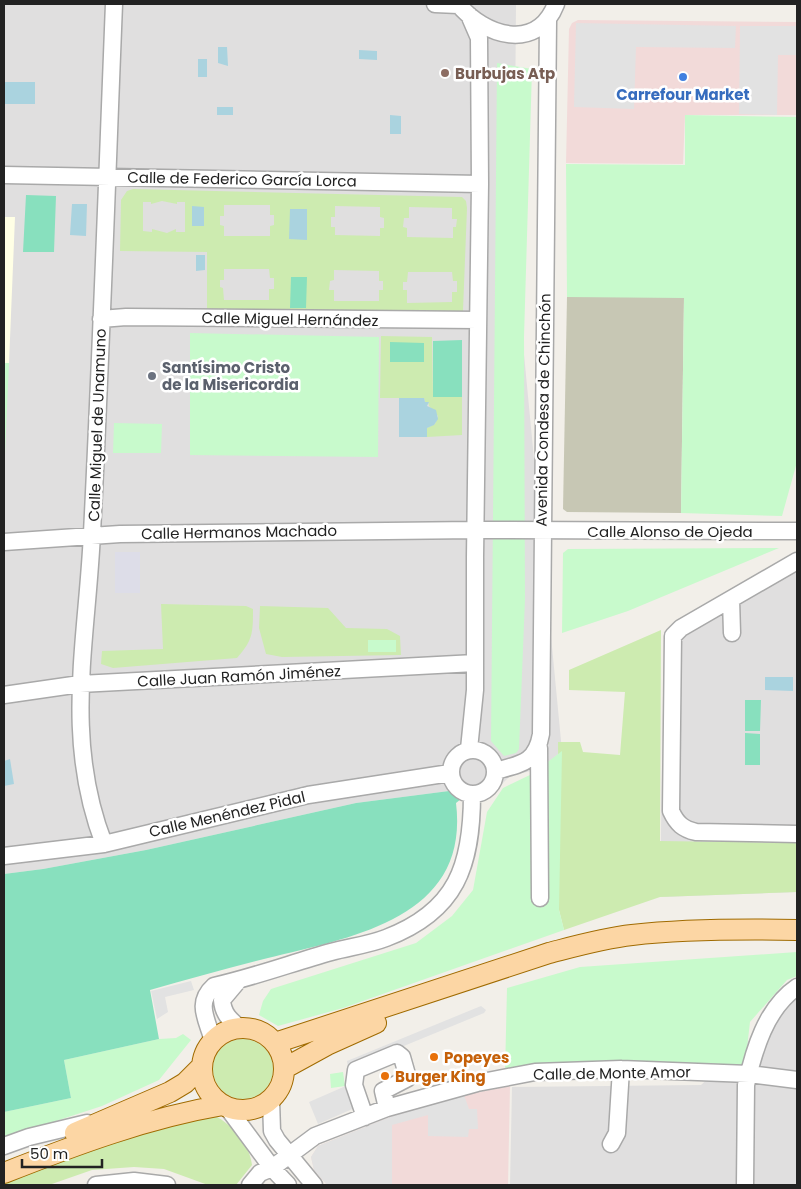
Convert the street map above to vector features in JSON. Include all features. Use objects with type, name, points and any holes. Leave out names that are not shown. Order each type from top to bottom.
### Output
[{"type":"main road","points":[[275,1043],[549,953],[630,935],[673,932],[797,930]]},
{"type":"main road","points":[[284,1068],[326,1045],[488,974]]},
{"type":"main road","points":[[4,1173],[86,1141],[192,1111],[225,1106],[245,1111],[263,1106],[281,1086],[284,1068],[282,1055],[275,1043],[259,1031],[240,1028],[223,1033],[212,1041],[206,1050],[202,1066],[204,1084],[209,1093],[225,1106]]},
{"type":"main road","points":[[4,1162],[170,1092],[185,1083],[202,1066]]},
{"type":"street","name":"Calle Miguel de Unamuno","points":[[104,844],[92,813],[82,769],[79,726],[80,684],[92,534],[114,4]]},
{"type":"street","points":[[435,4],[462,8],[494,29],[517,35],[535,32],[548,21],[556,4]]},
{"type":"street","points":[[462,8],[479,38],[480,184],[475,535],[475,690],[469,750]]},
{"type":"street","name":"Avenida Condesa de Chinchón","points":[[540,898],[539,748],[541,734],[548,21]]},
{"type":"street","name":"Calle de Federico García Lorca","points":[[4,175],[480,184]]},
{"type":"street","name":"Calle Miguel Hernández","points":[[101,319],[126,317],[478,320]]},
{"type":"street","name":"Calle Alonso de Ojeda","points":[[475,535],[797,531]]},
{"type":"street","name":"Calle Hermanos Machado","points":[[4,542],[92,534],[475,535]]},
{"type":"street","points":[[797,561],[681,628],[673,636],[671,811],[676,822],[686,830],[696,832],[797,834]]},
{"type":"street","points":[[732,599],[732,633]]},
{"type":"street","name":"Calle Juan Ramón Jiménez","points":[[4,695],[80,684],[475,663]]},
{"type":"street","points":[[495,771],[520,765],[532,757],[539,748]]},
{"type":"street","points":[[475,749],[487,754],[494,765],[495,771],[491,785],[486,790],[472,794],[465,793],[455,785],[450,773],[453,760],[463,752],[475,749]]},
{"type":"street","name":"Calle Menéndez Pidal","points":[[4,856],[104,844],[308,794],[450,773]]},
{"type":"street","points":[[212,1041],[202,1002],[206,993],[214,986],[238,981],[330,952],[384,938],[412,926],[434,910],[458,881],[465,863],[470,844],[472,794]]},
{"type":"street","points":[[238,981],[222,1000],[222,1009],[228,1018],[240,1028]]},
{"type":"street","points":[[745,1185],[746,1085],[762,1032],[775,1010],[797,987]]},
{"type":"street","points":[[365,1117],[354,1085],[356,1070],[397,1053],[402,1057],[408,1078],[383,1091],[387,1108]]},
{"type":"street","points":[[611,1144],[617,1133],[621,1069]]},
{"type":"street","name":"Calle de Monte Amor","points":[[277,1140],[315,1136],[387,1108],[476,1083],[535,1072],[621,1069],[749,1074],[797,1080]]},
{"type":"street","points":[[270,1100],[270,1123],[277,1140],[314,1185]]},
{"type":"street","points":[[225,1106],[284,1184]]},
{"type":"street","points":[[4,1146],[29,1137],[114,1116]]},
{"type":"street","name":"Calle de Monte Amor","points":[[292,1159],[315,1136]]},
{"type":"street","points":[[250,1185],[260,1173],[292,1159]]},
{"type":"street","points":[[284,1184],[292,1159]]},
{"type":"street","points":[[96,1185],[134,1181],[167,1185]]},
{"type":"shaded area","points":[[4,4],[516,4],[514,250],[562,751],[549,762],[539,769],[510,776],[490,796],[461,799],[449,791],[356,803],[146,850],[43,869],[4,874]]},
{"type":"shaded area","points":[[578,20],[797,22],[797,115],[685,115],[683,164],[566,163],[569,29],[572,23]]},
{"type":"shaded area","points":[[576,23],[736,26],[735,48],[636,47],[634,109],[574,107]]},
{"type":"shaded area","points":[[740,26],[797,26],[797,55],[778,55],[777,115],[739,114]]},
{"type":"shaded area","points":[[4,217],[15,217],[9,363],[4,363]]},
{"type":"shaded area","points":[[567,297],[684,297],[681,513],[567,512],[563,509]]},
{"type":"shaded area","points":[[115,552],[140,552],[140,593],[115,593]]},
{"type":"shaded area","points":[[797,554],[797,892],[660,897],[664,632]]},
{"type":"shaded area","points":[[191,981],[194,990],[165,997],[168,1012],[157,1019],[151,991]]},
{"type":"shaded area","points":[[797,996],[797,1185],[510,1185],[512,1087],[701,1085]]},
{"type":"shaded area","points":[[481,1006],[486,1010],[484,1013],[348,1069],[347,1061]]},
{"type":"shaded area","points":[[348,1085],[357,1107],[318,1124],[309,1102]]},
{"type":"shaded area","points":[[510,1086],[508,1185],[327,1185],[314,1170],[311,1157],[318,1146],[390,1117],[464,1095]]},
{"type":"shaded area","points":[[464,1095],[469,1109],[477,1109],[478,1129],[469,1129],[468,1137],[428,1136],[428,1115],[392,1125],[392,1185],[327,1185],[314,1170],[311,1157],[318,1146],[390,1117]]},
{"type":"green space","points":[[497,63],[532,69],[524,337],[525,599],[519,749],[516,753],[504,756],[491,741]]},
{"type":"green space","points":[[685,115],[797,117],[797,462],[782,516],[681,513],[684,298],[567,297],[566,164],[685,165]]},
{"type":"green space","points":[[133,189],[462,197],[466,201],[467,208],[463,311],[459,314],[207,311],[207,252],[120,251],[121,200],[127,191]],"holes":[[[162,201],[177,204],[177,202],[185,202],[185,232],[176,232],[176,229],[167,233],[152,229],[152,232],[143,231],[143,202],[151,202],[151,204]],[[224,205],[270,205],[270,215],[274,215],[274,225],[270,226],[270,236],[224,236],[224,226],[220,225],[220,216],[224,216]],[[335,206],[380,207],[380,217],[384,218],[384,228],[380,228],[380,236],[335,235],[335,227],[331,227],[331,217],[335,217]],[[409,207],[452,208],[452,219],[457,219],[456,227],[453,227],[453,238],[407,237],[407,228],[403,227],[404,218],[409,218]],[[224,269],[269,269],[270,278],[274,278],[274,289],[269,289],[269,300],[224,300],[220,280],[224,280]],[[334,270],[379,271],[379,281],[383,281],[383,290],[379,290],[379,301],[334,301],[334,290],[329,290],[330,281],[334,280]],[[408,272],[452,272],[453,281],[457,281],[457,292],[452,292],[452,302],[407,303],[407,290],[403,290],[403,282],[407,282]]]},
{"type":"green space","points":[[26,195],[56,196],[54,252],[23,252]]},
{"type":"green space","points":[[291,277],[307,277],[306,308],[290,308]]},
{"type":"green space","points":[[190,333],[379,337],[378,457],[190,455]]},
{"type":"green space","points":[[381,336],[432,337],[433,397],[462,397],[462,435],[427,437],[427,428],[435,424],[438,416],[429,406],[428,402],[425,402],[424,398],[380,398]]},
{"type":"green space","points":[[462,340],[462,397],[433,397],[433,341]]},
{"type":"green space","points":[[390,342],[424,343],[424,362],[390,362]]},
{"type":"green space","points":[[4,363],[9,363],[4,477]]},
{"type":"green space","points":[[114,423],[162,424],[161,453],[113,453]]},
{"type":"green space","points":[[779,548],[628,611],[562,633],[563,553],[568,549]]},
{"type":"green space","points":[[161,604],[246,606],[253,609],[251,636],[237,658],[113,668],[101,664],[102,651],[163,649]]},
{"type":"green space","points":[[260,606],[328,608],[346,628],[387,629],[400,636],[401,655],[282,657],[266,654],[259,628]]},
{"type":"green space","points":[[661,630],[660,841],[797,843],[797,892],[660,897],[564,930],[559,910],[558,742],[580,742],[583,752],[620,755],[625,692],[569,690],[569,670]]},
{"type":"green space","points":[[368,640],[396,640],[396,652],[368,652]]},
{"type":"green space","points":[[745,700],[761,700],[760,731],[745,731]]},
{"type":"green space","points":[[745,733],[760,734],[760,765],[745,765]]},
{"type":"green space","points":[[562,751],[559,910],[564,930],[343,1008],[278,1026],[259,1015],[263,1001],[271,989],[416,943],[452,916],[473,890],[487,812],[503,788],[532,774]]},
{"type":"green space","points":[[449,791],[461,799],[456,803],[455,842],[444,873],[425,897],[399,916],[369,930],[335,941],[150,990],[159,1039],[64,1060],[71,1098],[4,1112],[4,874],[43,869],[146,850],[356,803]]},
{"type":"green space","points":[[797,952],[797,976],[787,980],[750,1022],[745,1066],[505,1073],[507,988],[580,967]]},
{"type":"green space","points":[[183,1034],[191,1040],[159,1080],[102,1106],[4,1138],[4,1112],[71,1098],[64,1060],[159,1039],[176,1038]]},
{"type":"green space","points":[[237,1039],[249,1039],[260,1044],[268,1052],[273,1063],[271,1081],[260,1094],[249,1099],[237,1099],[226,1094],[218,1086],[213,1075],[213,1063],[218,1052],[226,1044]]},
{"type":"green space","points":[[343,1072],[345,1086],[331,1088],[330,1074]]},
{"type":"green space","points":[[215,1116],[240,1136],[251,1158],[252,1165],[236,1185],[208,1185],[164,1169],[134,1167],[92,1170],[49,1185],[4,1185],[4,1182],[149,1128]]},
{"type":"water","points":[[218,47],[227,47],[228,66],[218,63]]},
{"type":"water","points":[[359,50],[377,51],[377,60],[359,59]]},
{"type":"water","points":[[198,59],[207,59],[207,77],[198,77]]},
{"type":"water","points":[[4,82],[35,82],[35,104],[4,104]]},
{"type":"water","points":[[217,107],[233,107],[233,115],[217,115]]},
{"type":"water","points":[[390,115],[401,116],[401,134],[390,134]]},
{"type":"water","points":[[72,204],[87,204],[86,236],[70,235]]},
{"type":"water","points":[[192,206],[204,207],[204,226],[192,226]]},
{"type":"water","points":[[290,209],[307,209],[307,240],[289,239]]},
{"type":"water","points":[[196,255],[205,255],[205,270],[196,271]]},
{"type":"water","points":[[399,398],[424,398],[425,402],[429,402],[427,406],[436,410],[438,419],[434,425],[427,428],[427,437],[399,437]]},
{"type":"water","points":[[765,677],[793,677],[793,691],[765,690]]},
{"type":"water","points":[[10,759],[14,784],[4,786],[4,761]]},
{"type":"place","name":"Burbujas Atp","points":[[445,73]]},
{"type":"place","name":"Carrefour Market","points":[[683,77]]},
{"type":"place","name":"Santísimo Cristo de la Misericordia","points":[[152,376]]},
{"type":"place","name":"Popeyes","points":[[434,1057]]},
{"type":"place","name":"Burger King","points":[[385,1076]]}]
